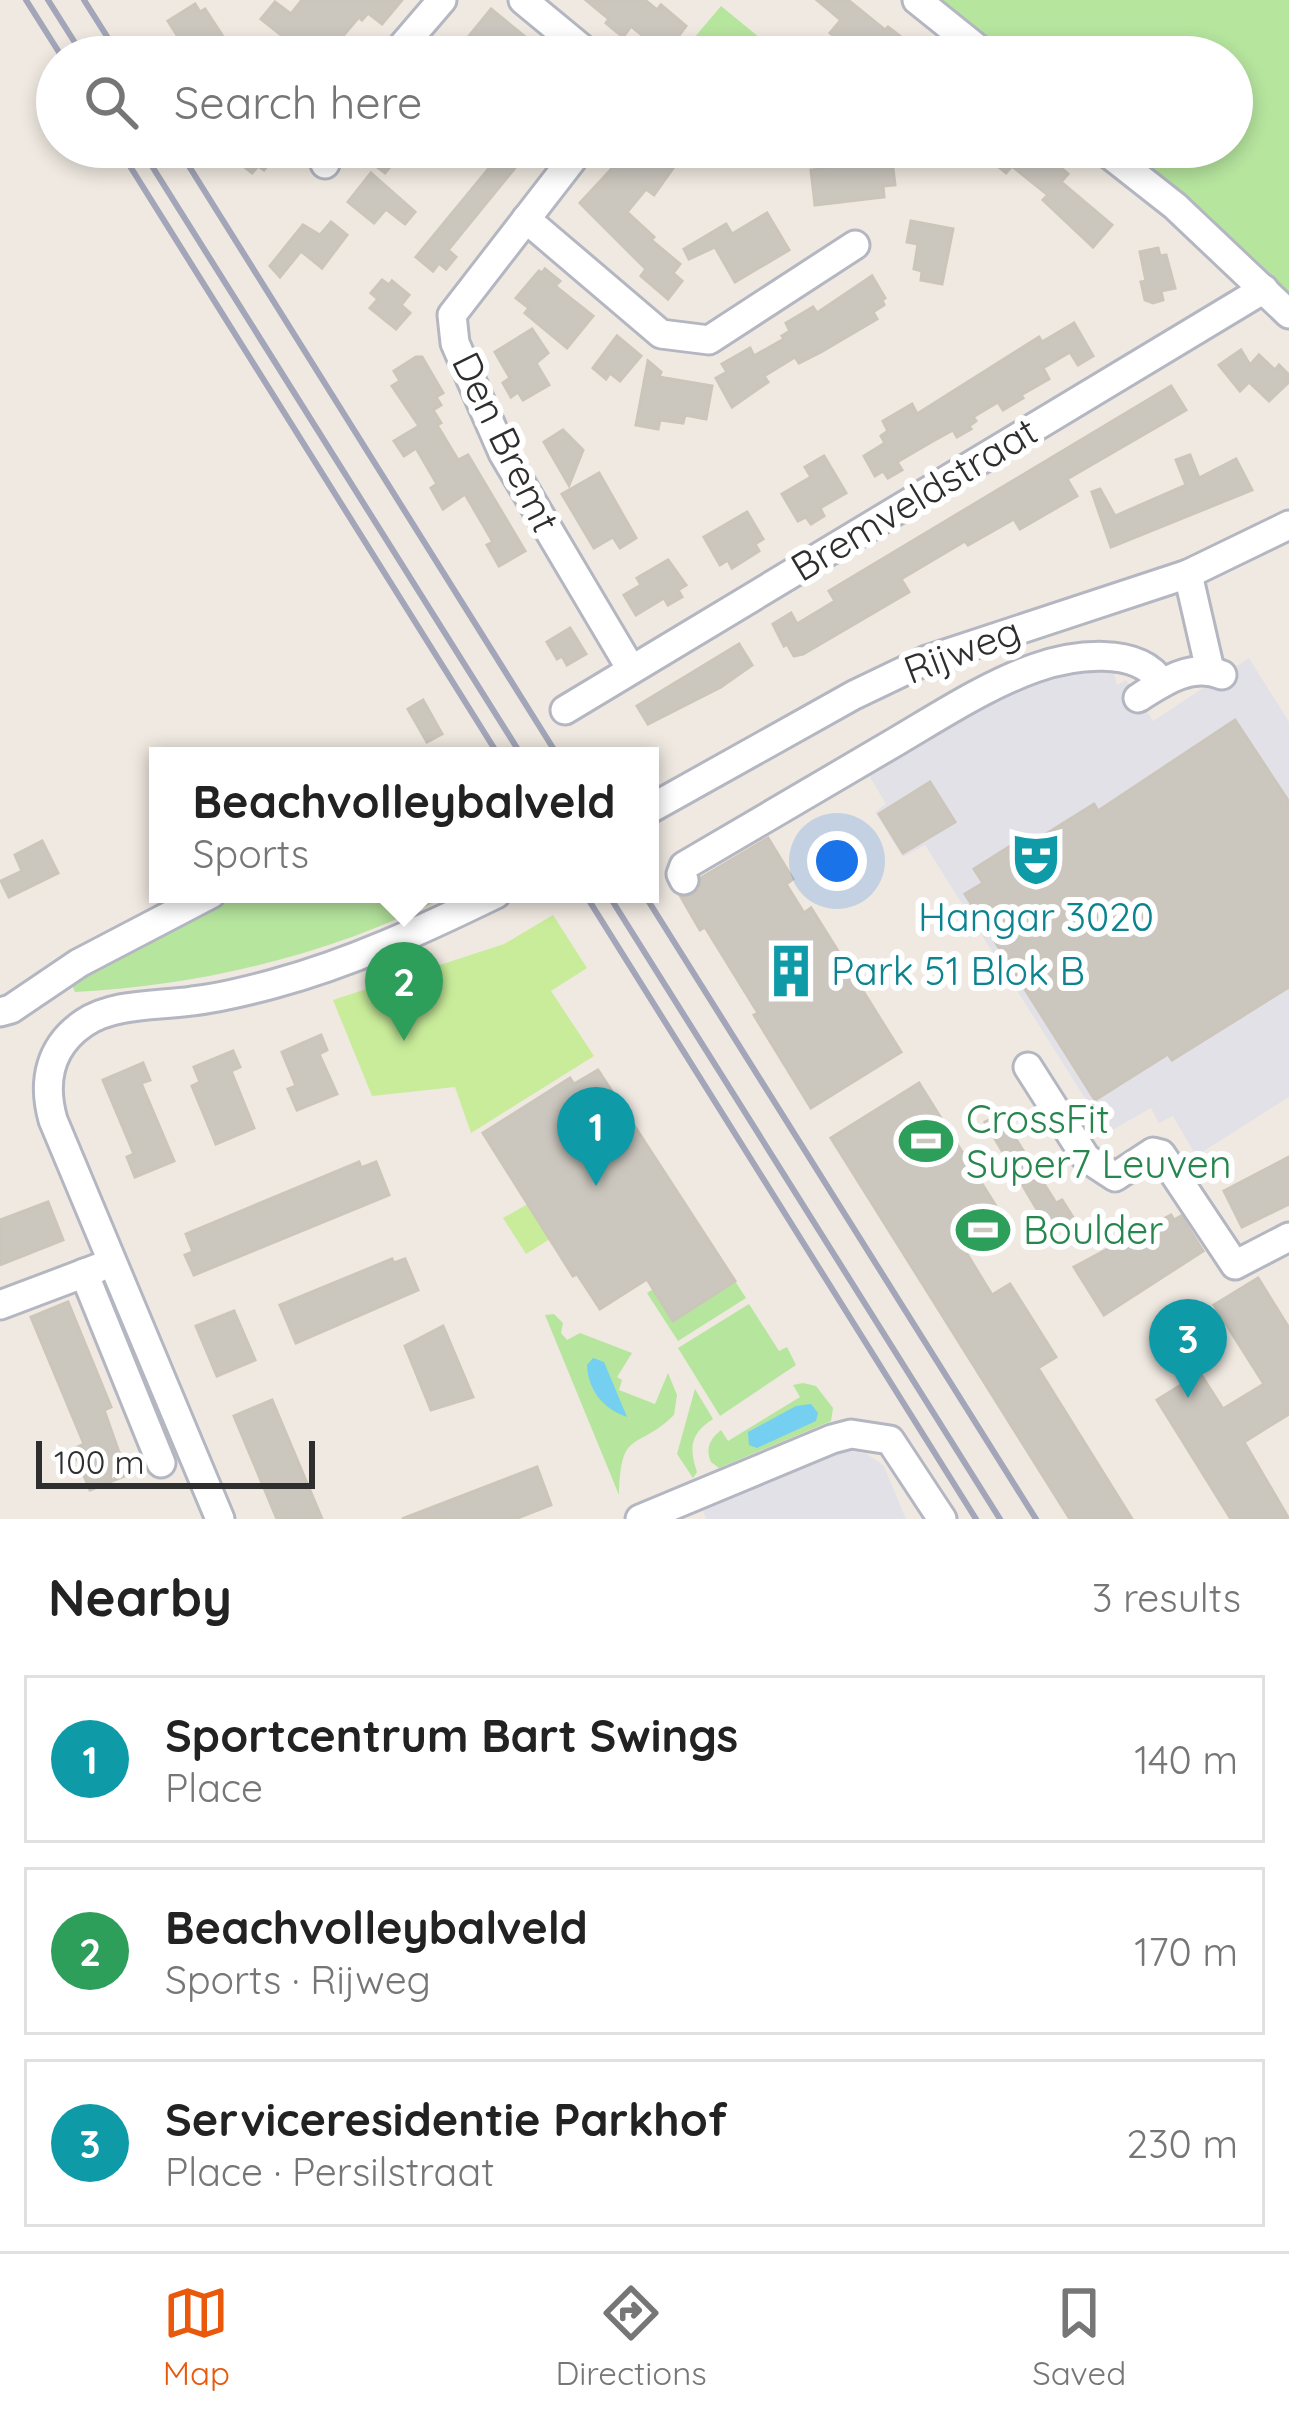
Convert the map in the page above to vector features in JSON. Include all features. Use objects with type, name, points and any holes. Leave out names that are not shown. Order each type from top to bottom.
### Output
[{"type":"street","points":[[411,36],[442,0]]},
{"type":"street","points":[[523,0],[567,36]]},
{"type":"street","points":[[917,0],[962,36]]},
{"type":"street","name":"Den Bremt","points":[[566,168],[452,315],[455,343],[503,453],[631,669]]},
{"type":"street","points":[[1126,168],[1289,314]]},
{"type":"street","points":[[526,219],[661,334],[709,340],[855,245]]},
{"type":"street","name":"Bremveldstraat","points":[[566,710],[1264,289]]},
{"type":"street","name":"Rijweg","points":[[659,804],[854,695],[927,660],[1188,574],[1289,525]]},
{"type":"street","points":[[684,880],[684,866],[965,701],[1035,668],[1066,660],[1124,656],[1156,673],[1150,690],[1187,671],[1216,673],[1188,574]]},
{"type":"street","points":[[5,1011],[79,963],[195,903]]},
{"type":"street","points":[[220,1519],[48,1104],[47,1078],[60,1044],[105,1012],[199,1000],[273,984],[387,945],[477,903]]},
{"type":"street","points":[[1028,1067],[1086,1158],[1115,1177],[1153,1153],[1161,1154],[1235,1265],[1289,1237]]},
{"type":"street","points":[[0,1305],[113,1262]]},
{"type":"street","points":[[84,1273],[161,1463]]},
{"type":"street","points":[[640,1519],[677,1512],[850,1434],[890,1440],[942,1519]]},
{"type":"street","points":[[867,1436],[890,1459],[927,1519]]},
{"type":"shaded area","points":[[1249,658],[1289,722],[1289,1097],[1196,1156],[1173,1116],[1159,1123],[1151,1108],[1107,1133],[925,845],[903,857],[875,812],[886,804],[867,772],[973,708],[1061,674],[1112,666],[1117,685],[1126,680],[1153,721]]},
{"type":"shaded area","points":[[844,1450],[867,1454],[884,1466],[906,1519],[706,1519],[703,1511]]},
{"type":"green space","points":[[937,0],[1289,0],[1289,297],[1221,231],[1144,168],[1253,168],[1253,36],[981,36]]},
{"type":"green space","points":[[721,6],[757,36],[696,36]]},
{"type":"green space","points":[[203,903],[432,903],[315,950],[221,974],[75,992],[72,985],[80,968]]},
{"type":"green space","points":[[553,915],[587,968],[551,991],[594,1056],[471,1133],[455,1087],[372,1096],[333,1000],[504,944]]},
{"type":"green space","points":[[528,1204],[550,1239],[526,1254],[503,1218]]},
{"type":"green space","points":[[735,1281],[746,1298],[678,1341],[647,1293],[653,1289],[673,1320]]},
{"type":"green space","points":[[749,1304],[779,1351],[787,1347],[796,1365],[720,1416],[678,1348]]},
{"type":"green space","points":[[554,1314],[563,1323],[561,1333],[567,1340],[580,1333],[632,1353],[617,1377],[622,1380],[619,1390],[655,1404],[668,1373],[677,1395],[674,1415],[627,1450],[619,1495],[545,1315]]},
{"type":"green space","points":[[793,1385],[816,1386],[833,1408],[831,1421],[719,1468],[711,1462],[710,1444],[721,1430],[728,1441],[800,1397]]},
{"type":"green space","points":[[695,1389],[713,1419],[693,1442],[697,1472],[693,1478],[677,1454]]},
{"type":"water","points":[[593,1358],[604,1362],[627,1417],[598,1397],[588,1374],[587,1365]]},
{"type":"water","points":[[811,1404],[818,1413],[816,1421],[757,1448],[749,1445],[748,1432],[796,1406]]},
{"type":"building","points":[[302,0],[402,0],[382,24],[368,13],[343,36],[282,36],[261,19],[275,2],[291,14]]},
{"type":"building","points":[[586,0],[645,0],[657,10],[661,5],[686,26],[678,36],[643,36],[631,26],[622,36],[606,23],[609,19]]},
{"type":"building","points":[[817,0],[848,0],[900,36],[834,36],[830,33],[841,20]]},
{"type":"building","points":[[195,4],[200,12],[205,9],[222,35],[178,36],[168,21]]},
{"type":"building","points":[[491,9],[524,36],[469,36]]},
{"type":"building","points":[[489,168],[515,168],[448,250],[456,257],[446,269],[439,263],[433,271],[416,257]]},
{"type":"building","points":[[612,168],[673,168],[654,195],[646,189],[627,212],[680,264],[673,273],[682,281],[668,299],[641,276],[646,269],[580,203]]},
{"type":"building","points":[[893,168],[895,185],[883,186],[884,197],[815,205],[811,170]]},
{"type":"building","points":[[1014,168],[1061,168],[1068,174],[1061,182],[1112,225],[1093,247],[1043,200],[1048,195]]},
{"type":"building","points":[[371,173],[415,212],[405,224],[386,209],[374,223],[348,202]]},
{"type":"building","points":[[767,213],[789,250],[735,282],[715,247],[689,259],[684,249],[726,224],[732,234]]},
{"type":"building","points":[[911,221],[953,229],[942,284],[921,280],[922,271],[914,269],[918,244],[907,242]]},
{"type":"building","points":[[331,222],[347,235],[322,268],[301,251],[280,277],[270,266],[303,225],[320,235]]},
{"type":"building","points":[[1158,248],[1160,256],[1166,255],[1175,288],[1161,291],[1163,300],[1153,303],[1145,300],[1140,252]]},
{"type":"building","points":[[545,269],[560,281],[555,286],[593,316],[567,348],[525,313],[529,308],[516,298]]},
{"type":"building","points":[[872,276],[885,298],[884,305],[873,312],[877,319],[799,363],[795,357],[764,376],[768,382],[732,407],[716,378],[727,372],[722,364],[750,348],[754,356],[784,339],[790,331],[786,323],[813,307],[817,313]]},
{"type":"building","points":[[382,280],[389,285],[392,281],[409,295],[401,305],[410,313],[396,329],[370,308],[378,299],[371,293]]},
{"type":"building","points":[[1074,323],[1093,356],[1078,365],[1070,352],[1043,368],[1049,379],[1021,395],[1023,398],[1003,410],[998,402],[973,417],[976,421],[971,429],[957,437],[953,430],[897,462],[902,470],[888,478],[883,471],[875,476],[864,456],[885,443],[881,436],[888,431],[883,421],[912,404],[917,414],[1039,337],[1042,342]]},
{"type":"building","points":[[532,329],[548,353],[536,363],[549,385],[523,400],[518,392],[511,397],[503,383],[510,378],[495,352]]},
{"type":"building","points":[[617,336],[641,356],[620,381],[610,373],[606,379],[593,368]]},
{"type":"building","points":[[1241,350],[1250,365],[1259,355],[1275,370],[1279,365],[1289,375],[1289,382],[1269,401],[1249,382],[1240,391],[1219,365]]},
{"type":"building","points":[[422,357],[443,393],[436,397],[441,405],[433,410],[441,423],[437,425],[458,460],[468,455],[525,551],[499,566],[487,545],[493,542],[465,494],[443,509],[431,488],[437,484],[416,448],[404,456],[394,441],[419,426],[392,386],[400,381],[394,371]]},
{"type":"building","points":[[648,361],[661,372],[659,377],[712,386],[706,419],[685,415],[683,423],[660,420],[658,429],[636,425]]},
{"type":"building","points":[[1171,386],[1186,410],[1067,479],[1077,496],[1020,529],[1014,519],[968,545],[965,541],[901,579],[909,592],[803,654],[794,656],[784,646],[773,624],[791,613],[797,624],[835,601],[829,591]]},
{"type":"building","points":[[563,430],[583,450],[569,485],[544,442]]},
{"type":"building","points":[[1190,455],[1199,478],[1236,459],[1252,490],[1111,547],[1092,492],[1100,489],[1115,516],[1186,485],[1176,460]]},
{"type":"building","points":[[824,456],[846,493],[820,508],[824,516],[811,524],[806,517],[798,521],[782,494],[811,477],[805,467]]},
{"type":"building","points":[[599,473],[636,538],[620,548],[613,537],[594,548],[562,494]]},
{"type":"building","points":[[747,512],[763,539],[755,544],[759,551],[732,568],[728,560],[720,565],[704,537]]},
{"type":"building","points":[[668,560],[686,585],[678,590],[682,597],[668,605],[664,598],[636,615],[624,595],[641,585],[637,578]]},
{"type":"building","points":[[570,628],[586,654],[567,665],[562,656],[557,659],[547,642]]},
{"type":"building","points":[[739,644],[752,665],[721,687],[648,724],[637,706]]},
{"type":"building","points":[[423,700],[442,734],[427,742],[408,709]]},
{"type":"building","points":[[1235,720],[1289,802],[1289,987],[1172,1060],[1168,1054],[1095,1100],[965,894],[983,883],[974,869],[1025,837],[1030,844],[1094,804],[1098,811]]},
{"type":"building","points":[[930,782],[955,822],[903,853],[879,814]]},
{"type":"building","name":"Park 51 Blok B","points":[[768,838],[793,879],[786,884],[804,913],[811,908],[901,1052],[811,1108],[754,1015],[758,1013],[681,897],[693,895],[700,889],[701,878]]},
{"type":"building","points":[[42,841],[58,873],[9,897],[1,881],[22,871],[15,855]]},
{"type":"building","points":[[321,1035],[327,1050],[319,1054],[337,1094],[297,1110],[288,1089],[296,1086],[282,1052]]},
{"type":"building","points":[[233,1051],[240,1067],[231,1071],[254,1128],[216,1144],[192,1086],[200,1082],[194,1067]]},
{"type":"building","points":[[143,1063],[150,1080],[141,1083],[174,1161],[135,1177],[127,1157],[134,1154],[103,1080]]},
{"type":"building","points":[[598,1070],[735,1281],[673,1321],[647,1279],[600,1309],[577,1274],[573,1276],[483,1133],[570,1078],[574,1084]]},
{"type":"building","points":[[919,1083],[1009,1227],[967,1254],[992,1295],[1010,1284],[1056,1357],[1038,1368],[1132,1519],[1070,1519],[831,1138]]},
{"type":"building","points":[[1000,1114],[1056,1203],[1062,1200],[1074,1219],[1051,1233],[985,1122]]},
{"type":"building","points":[[1289,1157],[1289,1204],[1242,1227],[1224,1191]]},
{"type":"building","points":[[359,1162],[361,1168],[376,1162],[389,1195],[194,1275],[185,1255],[193,1252],[186,1234]]},
{"type":"building","points":[[48,1202],[63,1240],[0,1265],[0,1220]]},
{"type":"building","points":[[1171,1215],[1174,1220],[1181,1216],[1203,1251],[1104,1315],[1074,1267]]},
{"type":"building","points":[[392,1259],[394,1263],[405,1259],[418,1290],[296,1343],[280,1305]]},
{"type":"building","points":[[1258,1278],[1289,1328],[1289,1414],[1244,1442],[1289,1519],[1231,1519],[1157,1400],[1200,1373],[1223,1409],[1264,1384],[1214,1305]]},
{"type":"building","points":[[68,1302],[111,1407],[104,1410],[127,1475],[90,1490],[73,1449],[84,1444],[31,1317]]},
{"type":"building","points":[[234,1311],[255,1360],[217,1376],[196,1326]]},
{"type":"building","points":[[443,1326],[473,1397],[431,1410],[405,1346]]},
{"type":"building","points":[[272,1400],[322,1519],[277,1519],[234,1416]]},
{"type":"building","points":[[537,1467],[551,1505],[515,1519],[402,1519]]},
{"type":"railway","points":[[26,0],[49,36]]},
{"type":"railway","points":[[48,0],[71,36]]},
{"type":"railway","points":[[84,0],[107,36]]},
{"type":"railway","points":[[131,168],[493,747]]},
{"type":"railway","points":[[153,168],[516,747]]},
{"type":"railway","points":[[190,168],[552,747]]},
{"type":"railway","points":[[591,903],[976,1519]]},
{"type":"railway","points":[[614,903],[1000,1519]]},
{"type":"railway","points":[[650,903],[1036,1519]]},
{"type":"place","name":"Hangar 3020","points":[[1036,859]]},
{"type":"place","name":"Park 51 Blok B","points":[[791,971]]},
{"type":"place","name":"Beachvolleybalveld","points":[[404,1041]]},
{"type":"place","name":"CrossFit Super7 Leuven","points":[[926,1141]]},
{"type":"place","name":"Sportcentrum Bart Swings","points":[[596,1186]]},
{"type":"place","name":"Boulder","points":[[983,1230]]},
{"type":"place","name":"Serviceresidentie Parkhof","points":[[1188,1398]]}]
